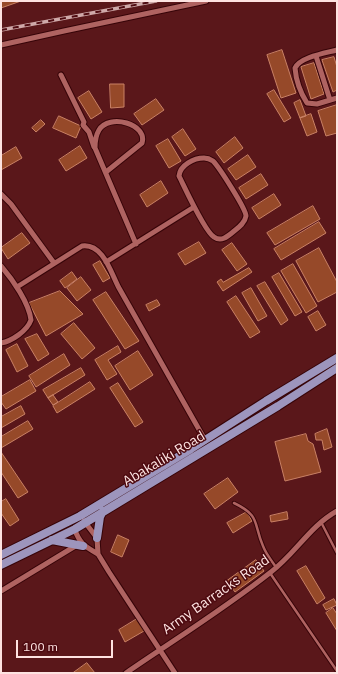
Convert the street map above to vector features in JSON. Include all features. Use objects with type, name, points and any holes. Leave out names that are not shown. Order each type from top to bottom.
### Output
[{"type":"main road","name":"Abakaliki Road","points":[[1,565],[75,529],[83,519],[205,440],[337,358]]},
{"type":"main road","name":"Abakaliki Road","points":[[1,555],[71,521],[83,519],[103,511],[278,406],[337,368]]},
{"type":"main road","points":[[97,538],[99,521],[103,511]]},
{"type":"main road","points":[[51,540],[81,545]]},
{"type":"street","points":[[1,45],[206,1]]},
{"type":"street","points":[[337,52],[316,56],[297,64],[295,68],[301,93],[307,103],[317,104],[337,98]]},
{"type":"street","points":[[316,56],[330,100]]},
{"type":"street","points":[[61,75],[84,122],[83,125],[89,132],[136,244]]},
{"type":"street","points":[[95,148],[98,132],[107,122],[122,122],[134,126],[141,132],[143,140],[142,143],[106,172]]},
{"type":"street","points":[[204,158],[212,161],[244,208],[246,216],[242,224],[232,233],[223,239],[219,239],[214,238],[211,235],[194,207],[179,174],[184,166],[196,159],[204,158]]},
{"type":"street","points":[[1,194],[11,204],[36,236],[54,264]]},
{"type":"street","points":[[106,262],[194,207]]},
{"type":"street","points":[[17,287],[82,246],[87,245],[96,248],[106,262],[119,288],[205,440]]},
{"type":"street","points":[[1,266],[17,287],[28,308],[31,320],[25,329],[17,336],[1,343]]},
{"type":"street","name":"Army Barracks Road","points":[[126,673],[277,568],[321,521],[337,511]]},
{"type":"street","points":[[83,519],[97,538]]},
{"type":"street","points":[[71,521],[81,545],[98,554]]},
{"type":"street","name":"Army Barracks Road","points":[[97,538],[98,554],[175,673]]},
{"type":"street","points":[[1,591],[81,545]]},
{"type":"lane","points":[[234,503],[252,514],[263,547],[277,568]]},
{"type":"lane","points":[[321,521],[337,553]]},
{"type":"lane","points":[[270,573],[337,671]]},
{"type":"building","points":[[1,1],[21,1],[1,8]]},
{"type":"building","points":[[282,50],[296,93],[281,98],[267,55]]},
{"type":"building","points":[[334,57],[337,67],[337,90],[333,92],[322,60]]},
{"type":"building","points":[[314,63],[324,94],[311,99],[301,67]]},
{"type":"building","points":[[110,84],[124,84],[124,107],[111,108]]},
{"type":"building","points":[[274,90],[291,118],[284,122],[267,94]]},
{"type":"building","points":[[89,91],[102,112],[91,119],[78,98]]},
{"type":"building","points":[[156,99],[164,110],[142,125],[134,114]]},
{"type":"building","points":[[300,100],[306,116],[300,118],[294,103]]},
{"type":"building","points":[[337,105],[337,133],[326,136],[318,111]]},
{"type":"building","points":[[311,114],[317,132],[307,136],[300,118]]},
{"type":"building","points":[[59,116],[81,126],[76,138],[53,128]]},
{"type":"building","points":[[41,120],[45,124],[36,132],[32,128]]},
{"type":"building","points":[[183,129],[196,149],[185,156],[172,137]]},
{"type":"building","points":[[235,137],[243,148],[224,163],[216,152]]},
{"type":"building","points":[[168,139],[181,161],[169,168],[156,146]]},
{"type":"building","points":[[80,146],[87,158],[66,171],[59,160]]},
{"type":"building","points":[[16,147],[22,158],[1,170],[1,156]]},
{"type":"building","points":[[248,155],[256,167],[236,180],[228,169]]},
{"type":"building","points":[[261,174],[268,185],[246,199],[239,188]]},
{"type":"building","points":[[161,181],[168,193],[147,207],[140,195]]},
{"type":"building","points":[[274,194],[281,205],[259,219],[252,208]]},
{"type":"building","points":[[313,206],[320,219],[275,245],[267,233]]},
{"type":"building","points":[[319,222],[326,233],[281,260],[274,249]]},
{"type":"building","points":[[22,233],[30,243],[8,259],[1,248]]},
{"type":"building","points":[[199,242],[206,253],[185,265],[178,254]]},
{"type":"building","points":[[232,243],[247,264],[237,271],[222,250]]},
{"type":"building","points":[[319,248],[337,282],[337,292],[318,302],[296,261]]},
{"type":"building","points":[[100,261],[110,278],[103,282],[93,265]]},
{"type":"building","points":[[293,264],[317,306],[306,313],[281,271]]},
{"type":"building","points":[[249,268],[252,272],[223,291],[217,282],[221,279],[223,282]]},
{"type":"building","points":[[72,272],[77,279],[65,288],[60,281]]},
{"type":"building","points":[[279,273],[302,312],[295,316],[272,277]]},
{"type":"building","points":[[81,277],[91,290],[77,301],[67,288]]},
{"type":"building","points":[[265,282],[288,320],[281,325],[257,286]]},
{"type":"building","points":[[251,288],[267,316],[258,321],[242,293]]},
{"type":"building","points":[[60,291],[83,314],[46,336],[29,303]]},
{"type":"building","points":[[106,292],[139,341],[125,349],[93,300]]},
{"type":"building","points":[[236,296],[260,332],[250,338],[227,302]]},
{"type":"building","points":[[157,300],[160,305],[149,311],[146,305]]},
{"type":"building","points":[[318,311],[326,325],[316,331],[308,317]]},
{"type":"building","points":[[74,323],[95,348],[82,359],[61,334]]},
{"type":"building","points":[[37,334],[49,354],[38,361],[25,339]]},
{"type":"building","points":[[17,344],[28,366],[17,372],[6,350]]},
{"type":"building","points":[[118,346],[121,352],[108,360],[117,374],[107,380],[95,360]]},
{"type":"building","points":[[138,351],[153,375],[130,390],[115,366]]},
{"type":"building","points":[[64,354],[70,365],[36,387],[29,376]]},
{"type":"building","points":[[81,368],[85,375],[48,398],[43,390]]},
{"type":"building","points":[[30,380],[36,391],[6,409],[1,402],[1,397]]},
{"type":"building","points":[[90,382],[95,389],[57,413],[53,406]]},
{"type":"building","points":[[118,383],[143,422],[135,427],[110,388]]},
{"type":"building","points":[[53,395],[58,402],[53,405],[48,398]]},
{"type":"building","points":[[21,406],[25,414],[1,428],[1,417]]},
{"type":"building","points":[[28,421],[33,429],[1,448],[1,437]]},
{"type":"building","points":[[327,429],[332,447],[324,450],[322,440],[316,440],[315,434]]},
{"type":"building","points":[[306,434],[308,441],[313,444],[321,472],[285,481],[275,442]]},
{"type":"building","points":[[1,452],[28,492],[18,498],[1,472]]},
{"type":"building","points":[[228,478],[238,492],[215,509],[204,494]]},
{"type":"building","points":[[6,499],[19,520],[10,526],[1,513],[1,502]]},
{"type":"building","points":[[247,512],[252,521],[233,533],[227,523]]},
{"type":"building","points":[[287,512],[288,519],[271,522],[270,516]]},
{"type":"building","points":[[118,535],[129,540],[122,557],[111,552]]},
{"type":"building","points":[[256,560],[264,571],[235,592],[227,581]]},
{"type":"building","points":[[306,566],[325,598],[317,604],[297,571]]},
{"type":"building","points":[[334,599],[337,605],[326,610],[323,605]]},
{"type":"building","points":[[333,608],[337,614],[337,631],[326,613]]},
{"type":"building","points":[[137,619],[144,631],[125,642],[119,630]]},
{"type":"building","points":[[87,663],[95,673],[73,673]]},
{"type":"railway","points":[[1,30],[156,1]]}]
